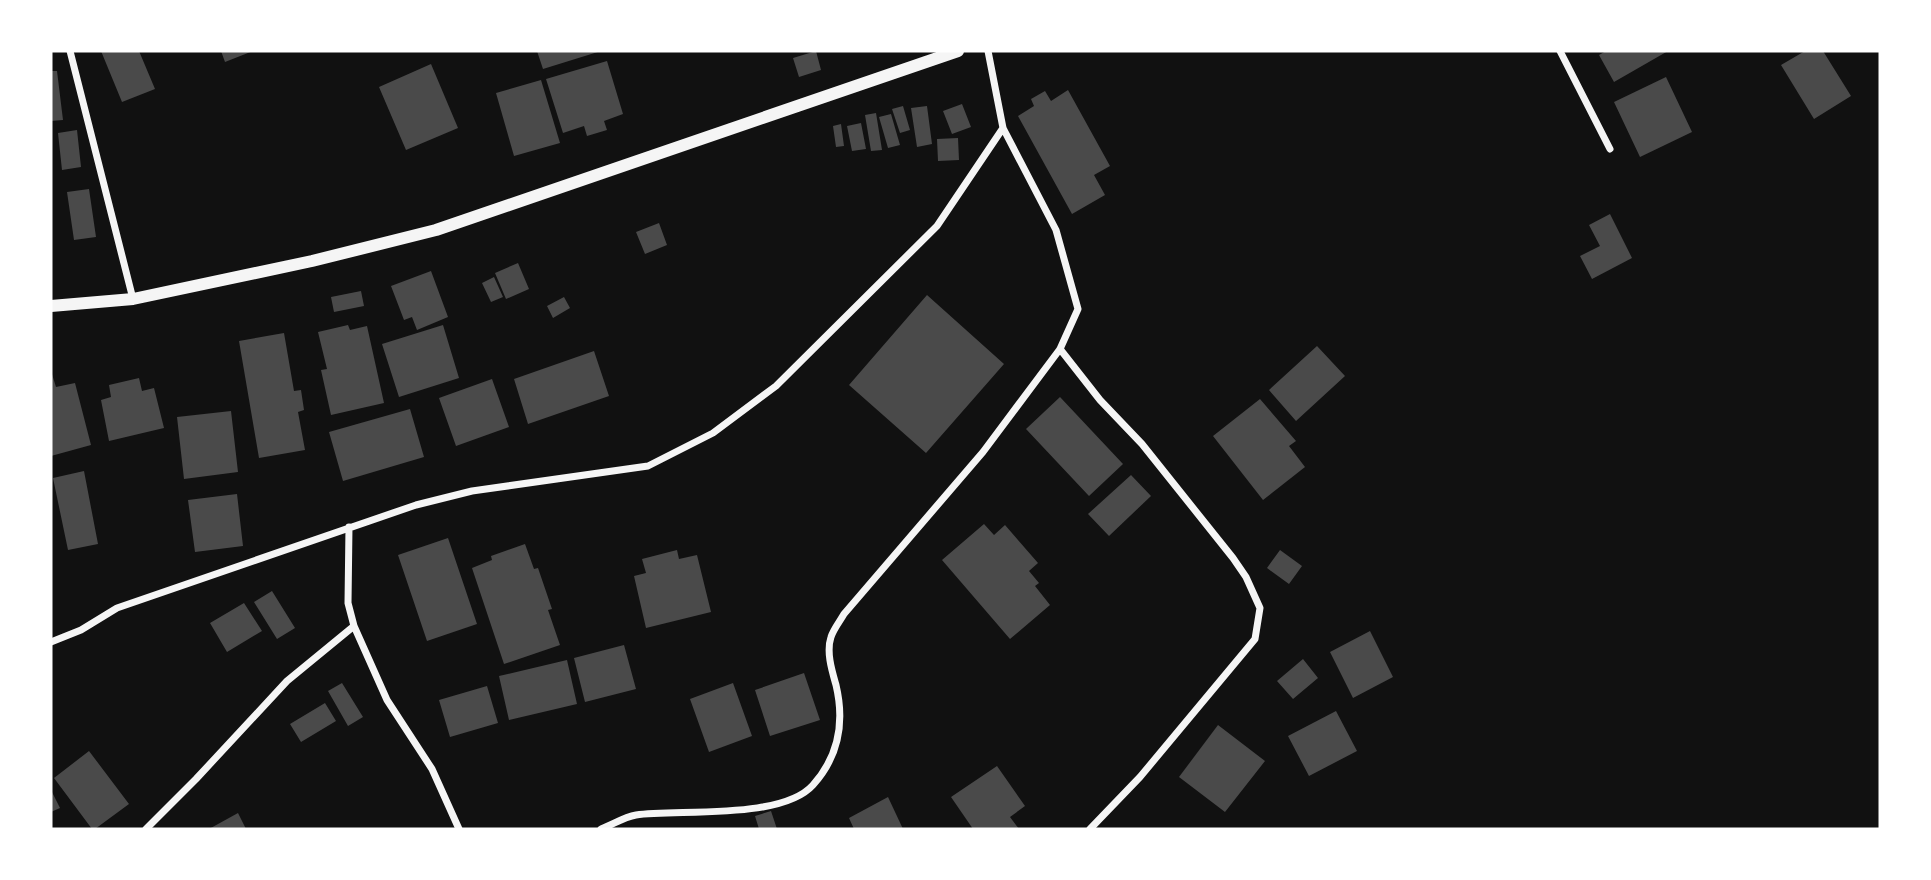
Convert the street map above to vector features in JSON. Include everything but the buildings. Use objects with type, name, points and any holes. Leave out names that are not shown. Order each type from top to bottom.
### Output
[{"type":"street","points":[[70,51],[133,299]]},
{"type":"street","points":[[51,306],[133,299],[312,261],[436,230],[958,51]]},
{"type":"street","points":[[601,829],[634,816],[716,812],[783,803],[811,788],[830,762],[838,743],[839,700],[830,664],[830,638],[844,614],[983,452],[1060,349],[1078,309],[1072,283],[1056,230],[1003,128],[988,51]]},
{"type":"street","points":[[1560,51],[1610,149]]},
{"type":"street","points":[[51,642],[81,630],[117,608],[416,505],[472,491],[648,466],[713,433],[776,386],[937,226],[1003,128]]},
{"type":"street","points":[[1060,349],[1100,400],[1142,444],[1233,558],[1246,577],[1259,608],[1255,639],[1140,777],[1090,829]]},
{"type":"street","points":[[349,527],[348,603],[354,626],[387,700],[432,769],[459,829]]},
{"type":"street","points":[[146,829],[287,681],[354,626]]}]
